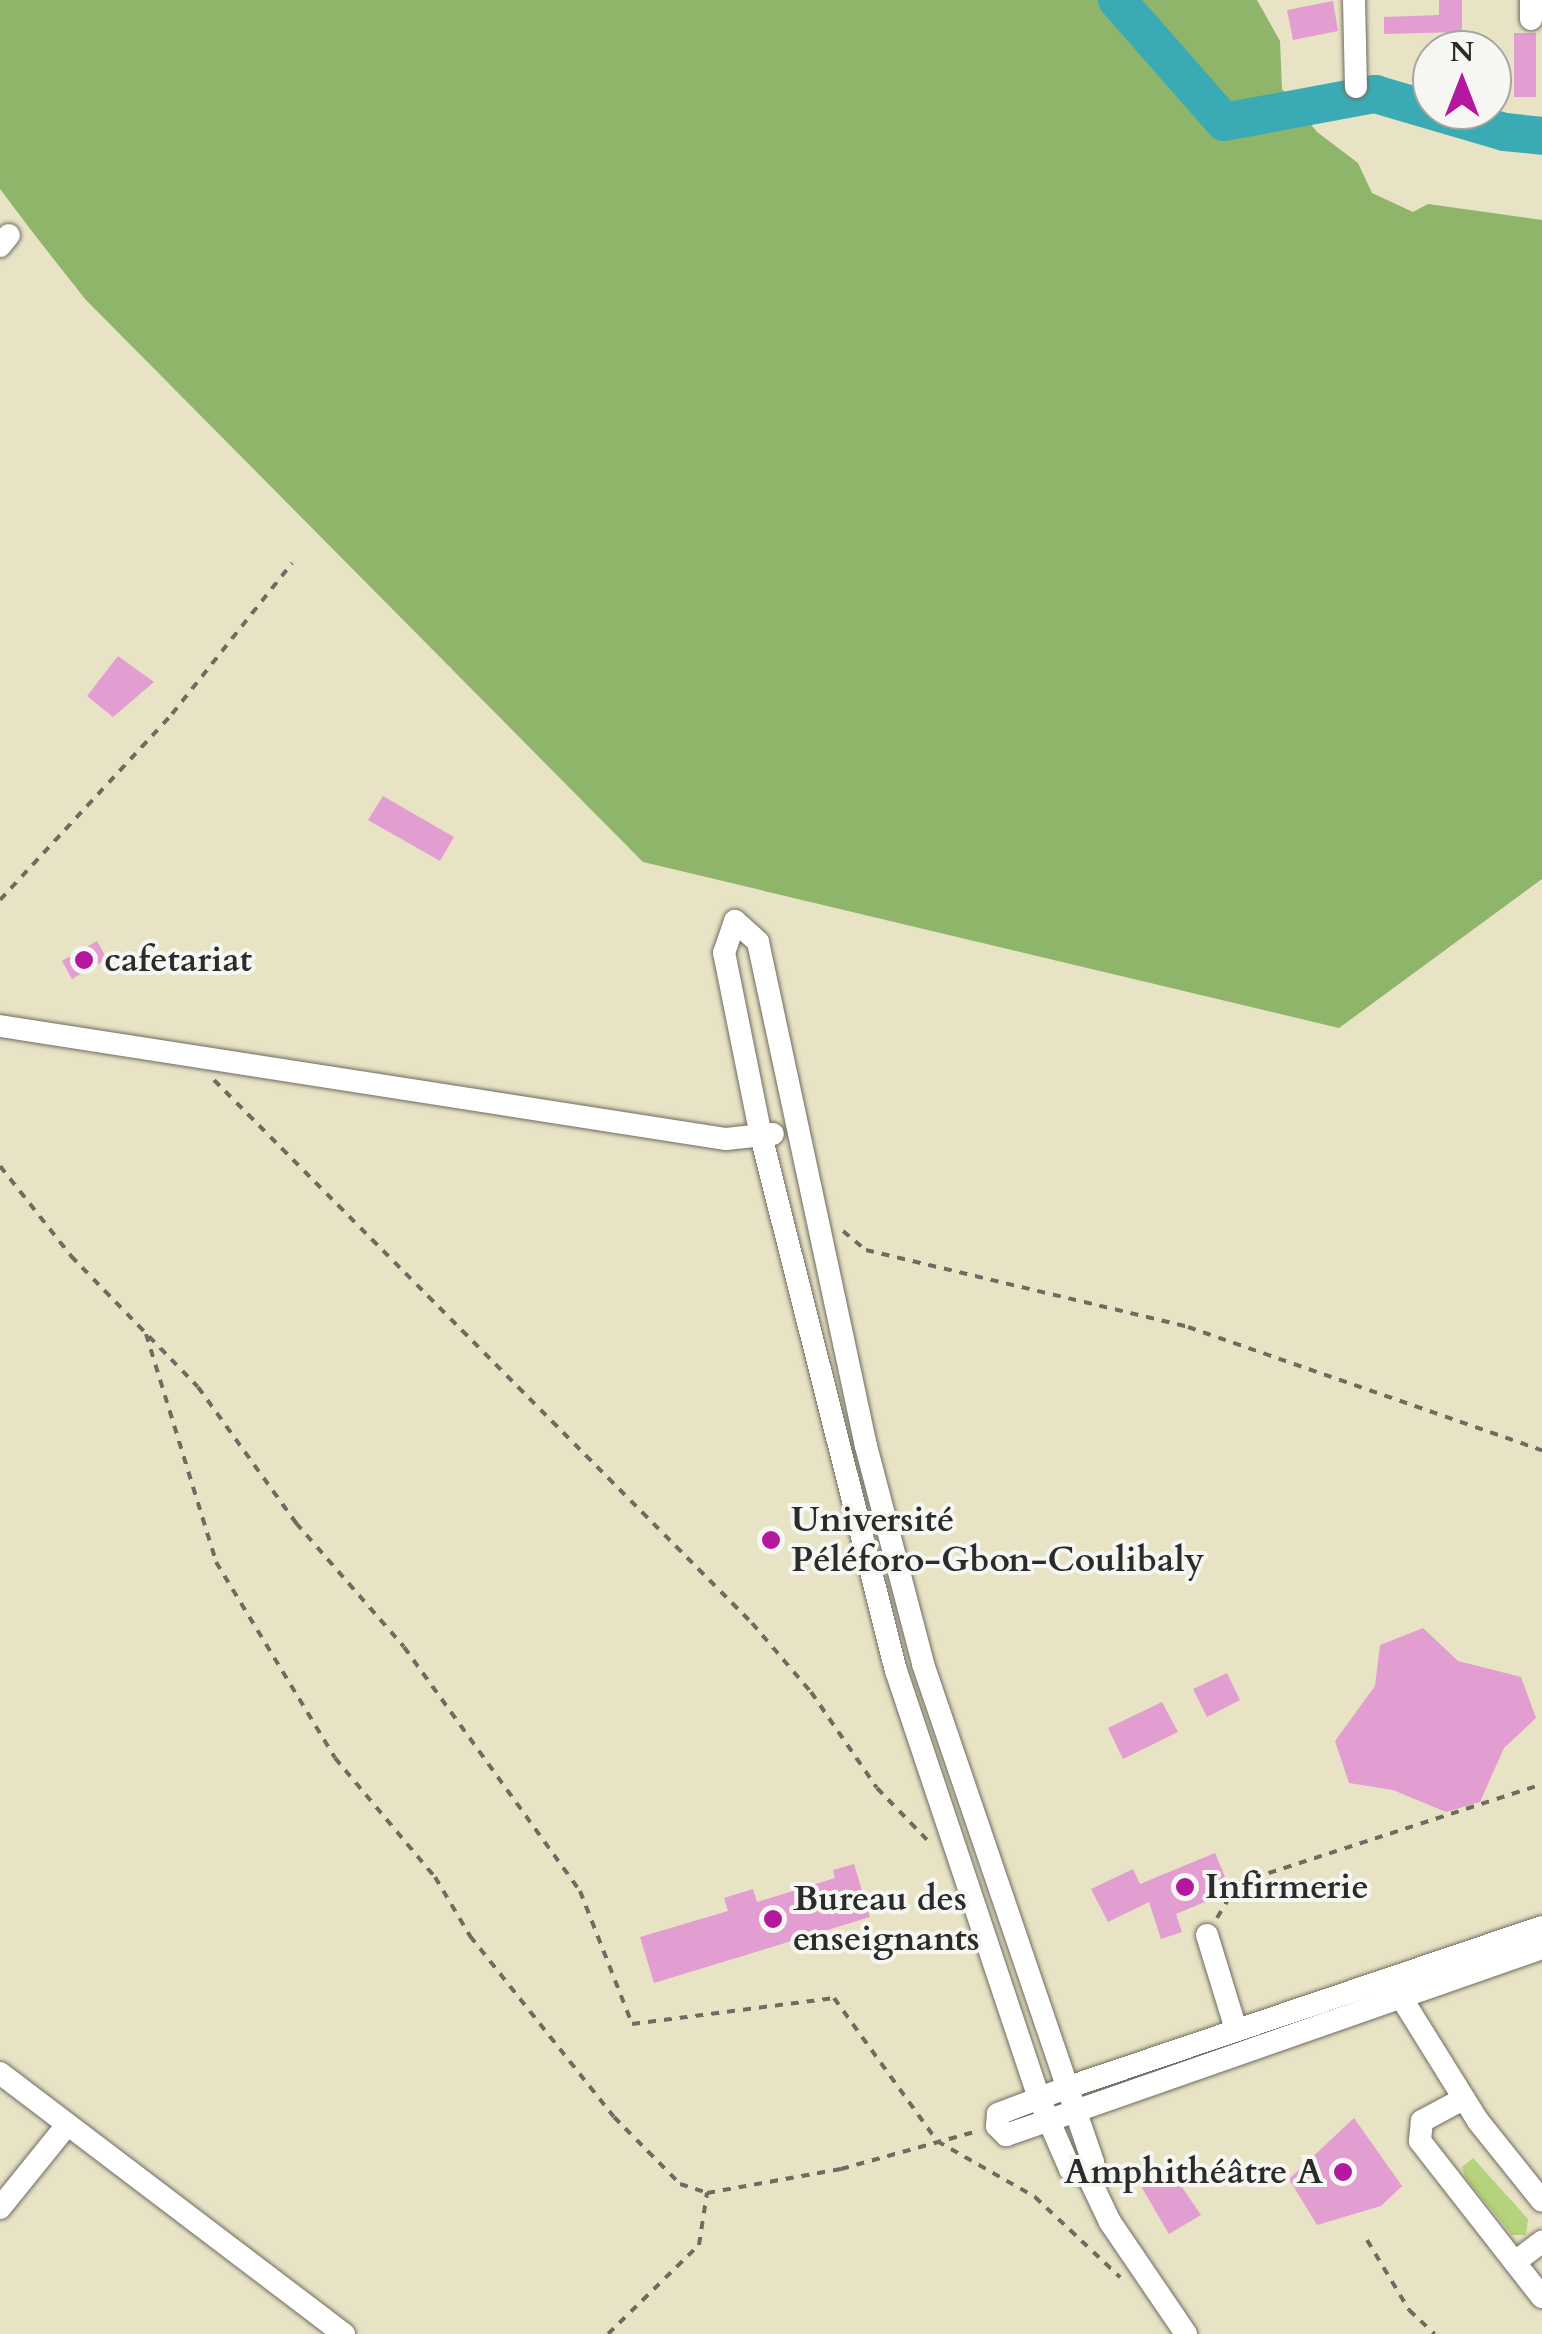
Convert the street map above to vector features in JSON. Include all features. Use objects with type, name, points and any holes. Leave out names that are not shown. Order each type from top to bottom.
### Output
[{"type":"street","points":[[1354,0],[1356,87]]},
{"type":"street","points":[[1089,2178],[1093,2162],[923,1664],[813,1206],[758,942],[735,921],[724,953],[761,1136],[896,1671],[965,1864],[1039,2098],[1070,2169],[1089,2178],[1110,2222],[1186,2334]]},
{"type":"street","points":[[0,1026],[201,1054],[726,1139],[796,1131]]},
{"type":"street","points":[[896,1671],[923,1664]]},
{"type":"street","points":[[1508,1912],[1516,1936]]},
{"type":"street","points":[[1542,1927],[1394,1987],[1050,2120],[1006,2134],[997,2126],[998,2114],[1236,2029],[1394,1987],[1542,1948]]},
{"type":"street","points":[[1207,1934],[1236,2029]]},
{"type":"street","points":[[1394,1987],[1463,2099],[1542,2201]]},
{"type":"street","points":[[0,2072],[344,2334]]},
{"type":"street","points":[[1463,2099],[1422,2122],[1420,2141],[1542,2298]]},
{"type":"street","points":[[0,2208],[68,2125]]},
{"type":"street","points":[[1515,2262],[1542,2242]]},
{"type":"path","points":[[0,900],[172,714],[292,563]]},
{"type":"path","points":[[201,1054],[219,1090],[752,1622],[811,1692],[877,1788],[927,1842],[965,1864]]},
{"type":"path","points":[[0,1166],[70,1256],[198,1387],[296,1523],[404,1647],[580,1891],[632,2024],[834,1998],[936,2142],[1035,2197],[1131,2289]]},
{"type":"path","points":[[813,1206],[866,1250],[1188,1327],[1542,1450]]},
{"type":"path","points":[[146,1334],[216,1562],[336,1758],[436,1877],[470,1936],[614,2117],[680,2184],[706,2193],[841,2169],[997,2126]]},
{"type":"path","points":[[1207,1934],[1238,1883],[1542,1784]]},
{"type":"path","points":[[608,2334],[699,2245],[706,2193]]},
{"type":"path","points":[[1368,2240],[1408,2310],[1435,2334]]},
{"type":"green space","points":[[0,0],[1257,0],[1280,41],[1282,89],[1317,132],[1358,163],[1372,193],[1413,212],[1428,204],[1542,220],[1542,879],[1339,1028],[643,862],[85,299],[0,189]]},
{"type":"green space","points":[[1473,2158],[1528,2219],[1526,2235],[1512,2235],[1465,2177],[1462,2167]]},
{"type":"building","points":[[1439,0],[1462,0],[1462,30],[1384,34],[1384,17],[1439,15]]},
{"type":"building","points":[[1333,1],[1338,31],[1293,40],[1287,10]]},
{"type":"building","points":[[1514,33],[1536,33],[1536,97],[1514,97]]},
{"type":"building","points":[[118,656],[154,682],[113,717],[87,696]]},
{"type":"building","points":[[383,796],[454,837],[440,861],[368,820]]},
{"type":"building","name":"cafetariat","points":[[97,941],[107,959],[72,979],[62,961]]},
{"type":"building","points":[[1423,1628],[1458,1661],[1521,1677],[1536,1718],[1504,1748],[1480,1802],[1446,1812],[1393,1790],[1349,1783],[1335,1741],[1375,1686],[1380,1645]]},
{"type":"building","points":[[1227,1673],[1240,1700],[1207,1717],[1193,1689]]},
{"type":"building","points":[[1162,1702],[1178,1732],[1123,1759],[1108,1728]]},
{"type":"building","name":"Infirmerie","points":[[1215,1853],[1231,1891],[1176,1914],[1182,1932],[1161,1939],[1149,1902],[1108,1922],[1091,1889],[1133,1869],[1140,1884]]},
{"type":"building","points":[[854,1864],[870,1917],[654,1983],[640,1937],[728,1911],[724,1898],[753,1889],[757,1902],[835,1878],[833,1870]]},
{"type":"building","name":"Amphithéâtre A","points":[[1354,2118],[1402,2186],[1381,2206],[1317,2225],[1289,2179]]},
{"type":"building","points":[[1169,2168],[1201,2215],[1169,2234],[1142,2188]]},
{"type":"waterway","points":[[1117,0],[1224,122],[1375,94],[1505,132],[1542,136]]},
{"type":"place","name":"cafetariat","points":[[84,960]]},
{"type":"place","name":"Université Péléforo-Gbon-Coulibaly","points":[[771,1540]]},
{"type":"place","name":"Infirmerie","points":[[1185,1887]]},
{"type":"place","name":"Bureau des enseignants","points":[[773,1919]]},
{"type":"place","name":"Amphithéâtre A","points":[[1343,2172]]}]
